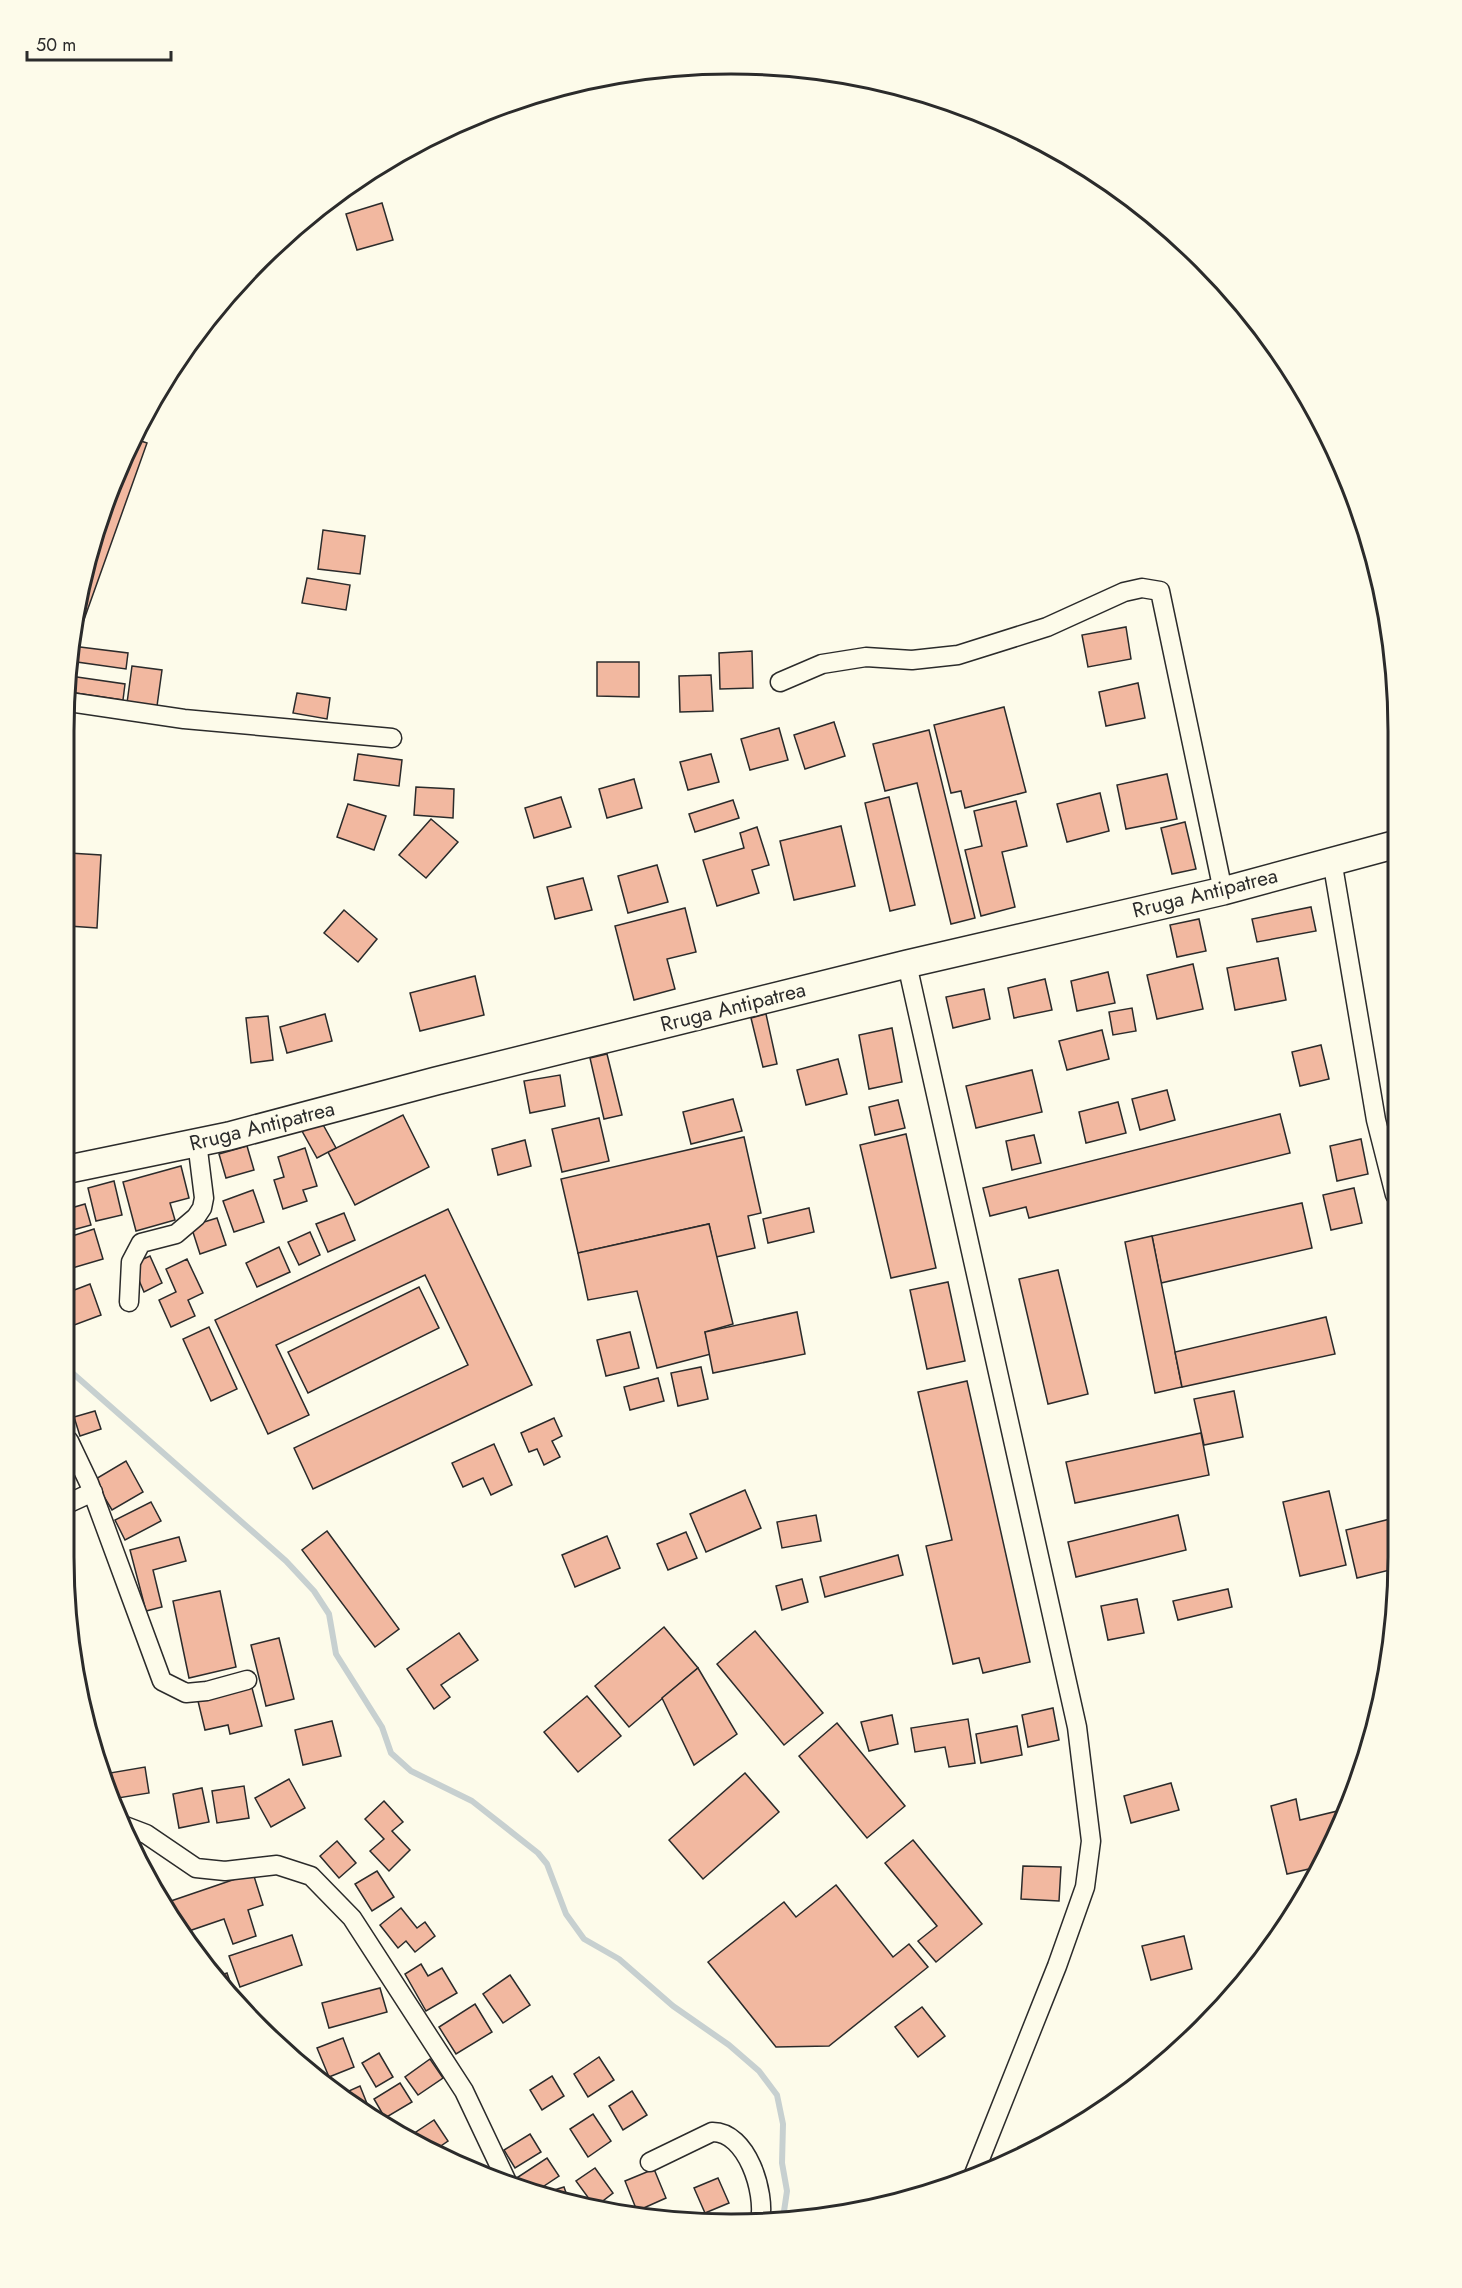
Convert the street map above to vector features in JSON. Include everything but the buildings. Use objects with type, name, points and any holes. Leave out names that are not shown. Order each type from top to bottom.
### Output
[{"type":"main road","name":"Rruga Antipatrea","points":[[74,1168],[197,1142],[907,964],[1223,891],[1388,846]]},
{"type":"street","points":[[780,682],[822,664],[866,657],[912,660],[958,655],[1047,627],[1124,592],[1142,588],[1160,591],[1223,891]]},
{"type":"street","points":[[75,703],[184,719],[392,738]]},
{"type":"street","points":[[1332,860],[1376,1120],[1388,1167]]},
{"type":"street","points":[[907,964],[1077,1727],[1092,1841],[1087,1878],[1076,1915],[977,2166]]},
{"type":"street","points":[[129,1302],[131,1262],[141,1243],[176,1234],[196,1217],[202,1208],[204,1198],[197,1142]]},
{"type":"street","points":[[74,1452],[93,1492],[162,1681],[186,1693],[207,1692],[247,1680]]},
{"type":"street","points":[[74,1501],[93,1492]]},
{"type":"street","points":[[133,1829],[146,1834],[196,1868],[225,1871],[277,1865],[311,1876],[352,1918],[464,2091],[503,2173]]},
{"type":"street","points":[[650,2162],[712,2132],[724,2132],[737,2140],[746,2152],[763,2208],[762,2213]]},
{"type":"waterway","points":[[74,1374],[286,1561],[314,1591],[329,1614],[336,1654],[382,1727],[391,1753],[411,1771],[472,1801],[538,1853],[547,1864],[566,1914],[584,1939],[619,1959],[673,2006],[729,2045],[759,2071],[777,2095],[783,2124],[782,2163],[787,2191],[784,2212]]}]
